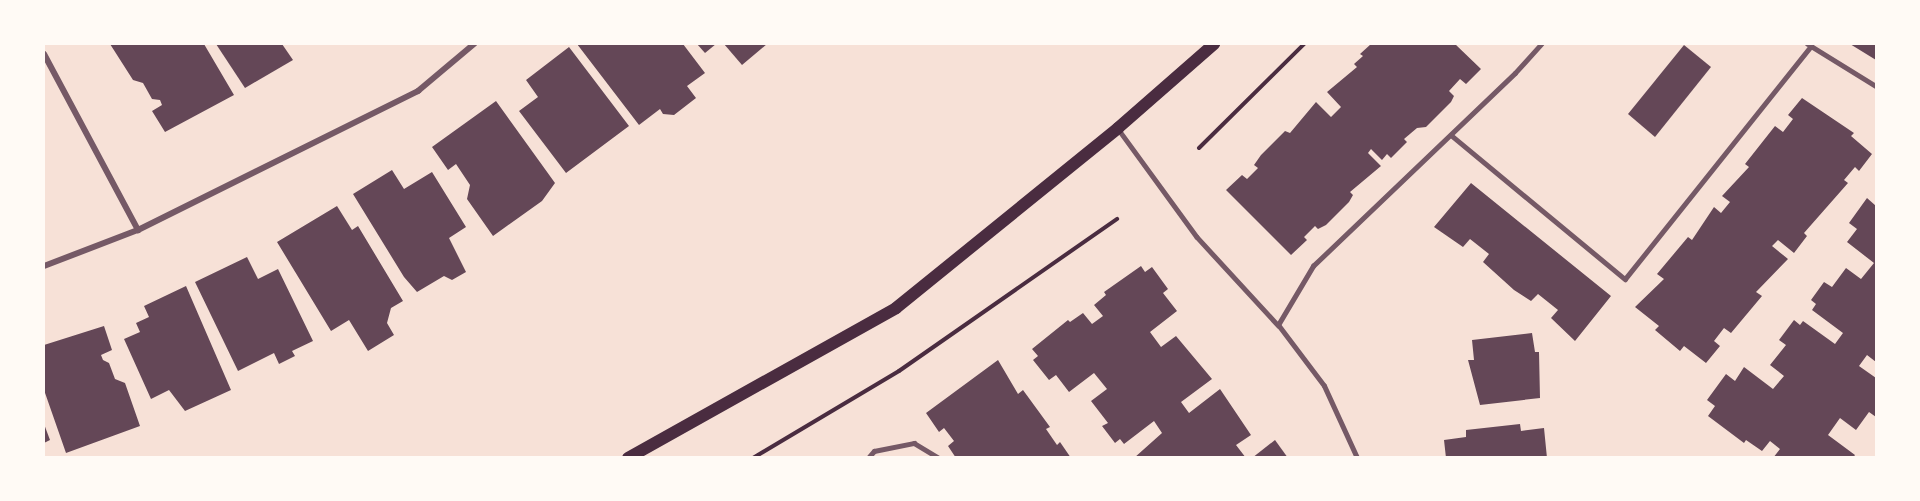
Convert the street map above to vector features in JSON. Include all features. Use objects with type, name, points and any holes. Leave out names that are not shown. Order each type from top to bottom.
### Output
[{"type":"main road","points":[[628,458],[896,308],[1118,128],[1214,44]]},
{"type":"street","points":[[44,266],[138,230],[418,91],[474,44]]},
{"type":"street","points":[[44,54],[138,230]]},
{"type":"lane","points":[[1278,325],[1313,266],[1451,135],[1541,44]]},
{"type":"lane","points":[[1451,135],[1625,279],[1809,45],[1876,86]]},
{"type":"lane","points":[[1118,128],[1197,237],[1278,325],[1324,386],[1357,458]]},
{"type":"lane","points":[[868,458],[874,451],[914,443],[939,458]]},
{"type":"path","points":[[1199,148],[1304,44]]},
{"type":"path","points":[[753,458],[899,371],[1117,219]]},
{"type":"building","points":[[110,44],[204,44],[234,95],[165,132],[152,111],[162,105],[160,100],[152,99],[143,83],[133,80]]},
{"type":"building","points":[[216,44],[282,44],[293,60],[245,88]]},
{"type":"building","points":[[577,44],[683,44],[705,73],[687,86],[696,98],[674,115],[663,114],[660,109],[639,125]]},
{"type":"building","points":[[697,44],[716,44],[705,53]]},
{"type":"building","points":[[724,44],[767,44],[742,65]]},
{"type":"building","points":[[1371,44],[1455,44],[1481,69],[1466,84],[1460,79],[1449,91],[1454,96],[1451,102],[1426,127],[1417,128],[1404,139],[1407,142],[1391,158],[1387,154],[1382,160],[1371,149],[1368,153],[1381,166],[1350,192],[1353,195],[1349,202],[1326,225],[1318,229],[1315,226],[1304,237],[1307,240],[1291,255],[1226,190],[1242,175],[1247,179],[1258,168],[1254,165],[1261,155],[1285,131],[1290,133],[1316,102],[1331,117],[1341,107],[1327,92],[1357,67],[1354,64],[1363,56],[1360,54]]},
{"type":"building","points":[[1850,44],[1876,44],[1876,60]]},
{"type":"building","points":[[1684,45],[1711,67],[1655,137],[1628,114]]},
{"type":"building","points":[[569,47],[629,126],[566,173],[519,111],[538,97],[526,80]]},
{"type":"building","points":[[1802,98],[1854,133],[1851,136],[1872,154],[1859,171],[1855,167],[1844,180],[1848,183],[1804,233],[1807,236],[1794,253],[1778,240],[1772,246],[1788,259],[1756,292],[1762,296],[1731,333],[1724,328],[1714,341],[1720,346],[1706,363],[1684,346],[1680,351],[1655,330],[1659,326],[1635,307],[1664,279],[1657,274],[1688,237],[1692,240],[1714,207],[1721,213],[1730,202],[1722,196],[1749,167],[1745,164],[1775,126],[1783,132],[1793,119],[1788,115]]},
{"type":"building","points":[[496,101],[555,183],[542,201],[493,236],[467,199],[470,185],[456,164],[448,170],[432,147]]},
{"type":"building","points":[[392,170],[404,189],[432,172],[466,227],[449,238],[466,272],[452,280],[444,276],[417,292],[404,277],[353,194]]},
{"type":"building","points":[[1471,183],[1611,296],[1575,341],[1551,318],[1558,310],[1538,294],[1531,301],[1514,290],[1483,262],[1489,254],[1470,239],[1463,247],[1434,227]]},
{"type":"building","points":[[1867,198],[1876,206],[1876,362],[1867,355],[1859,366],[1876,378],[1876,417],[1869,412],[1856,430],[1840,418],[1828,435],[1855,455],[1853,458],[1773,458],[1780,449],[1770,441],[1762,451],[1746,440],[1744,443],[1708,416],[1715,406],[1707,400],[1726,374],[1735,381],[1744,367],[1773,389],[1784,376],[1770,365],[1786,345],[1779,340],[1794,320],[1800,325],[1803,321],[1835,344],[1843,333],[1812,310],[1816,304],[1811,300],[1824,282],[1832,287],[1846,268],[1861,279],[1874,263],[1847,242],[1857,229],[1849,223]]},
{"type":"building","points":[[337,206],[352,230],[358,226],[403,301],[391,308],[387,323],[394,335],[368,351],[349,320],[331,331],[277,242]]},
{"type":"building","points":[[247,257],[258,279],[278,269],[313,341],[292,351],[295,356],[279,364],[274,353],[238,371],[195,282]]},
{"type":"building","points":[[1141,266],[1145,272],[1152,267],[1168,289],[1163,293],[1177,311],[1150,332],[1161,347],[1176,336],[1212,379],[1181,402],[1189,413],[1220,389],[1251,435],[1236,445],[1246,458],[1134,458],[1162,433],[1154,421],[1124,444],[1120,439],[1115,443],[1102,426],[1108,423],[1091,401],[1107,389],[1094,373],[1069,392],[1056,375],[1049,380],[1033,360],[1038,356],[1032,349],[1068,320],[1070,322],[1083,313],[1092,324],[1103,316],[1094,305],[1106,295],[1104,292]]},
{"type":"building","points":[[186,286],[231,390],[185,411],[169,390],[151,399],[124,339],[140,332],[136,323],[149,317],[144,306]]},
{"type":"building","points":[[104,326],[112,350],[101,355],[103,360],[109,363],[115,379],[125,383],[140,426],[66,453],[44,390],[44,345]]},
{"type":"building","points":[[1532,333],[1535,352],[1539,352],[1540,398],[1480,405],[1468,360],[1474,360],[1472,340]]},
{"type":"building","points":[[998,360],[1018,394],[1023,390],[1050,427],[1046,429],[1057,445],[1060,442],[1071,458],[956,458],[948,446],[954,441],[944,428],[939,432],[926,413]]},
{"type":"building","points":[[44,424],[50,440],[44,443]]},
{"type":"building","points":[[1520,424],[1521,431],[1544,428],[1547,458],[1446,458],[1444,440],[1466,437],[1466,430]]},
{"type":"building","points":[[1275,440],[1288,458],[1252,458]]}]
